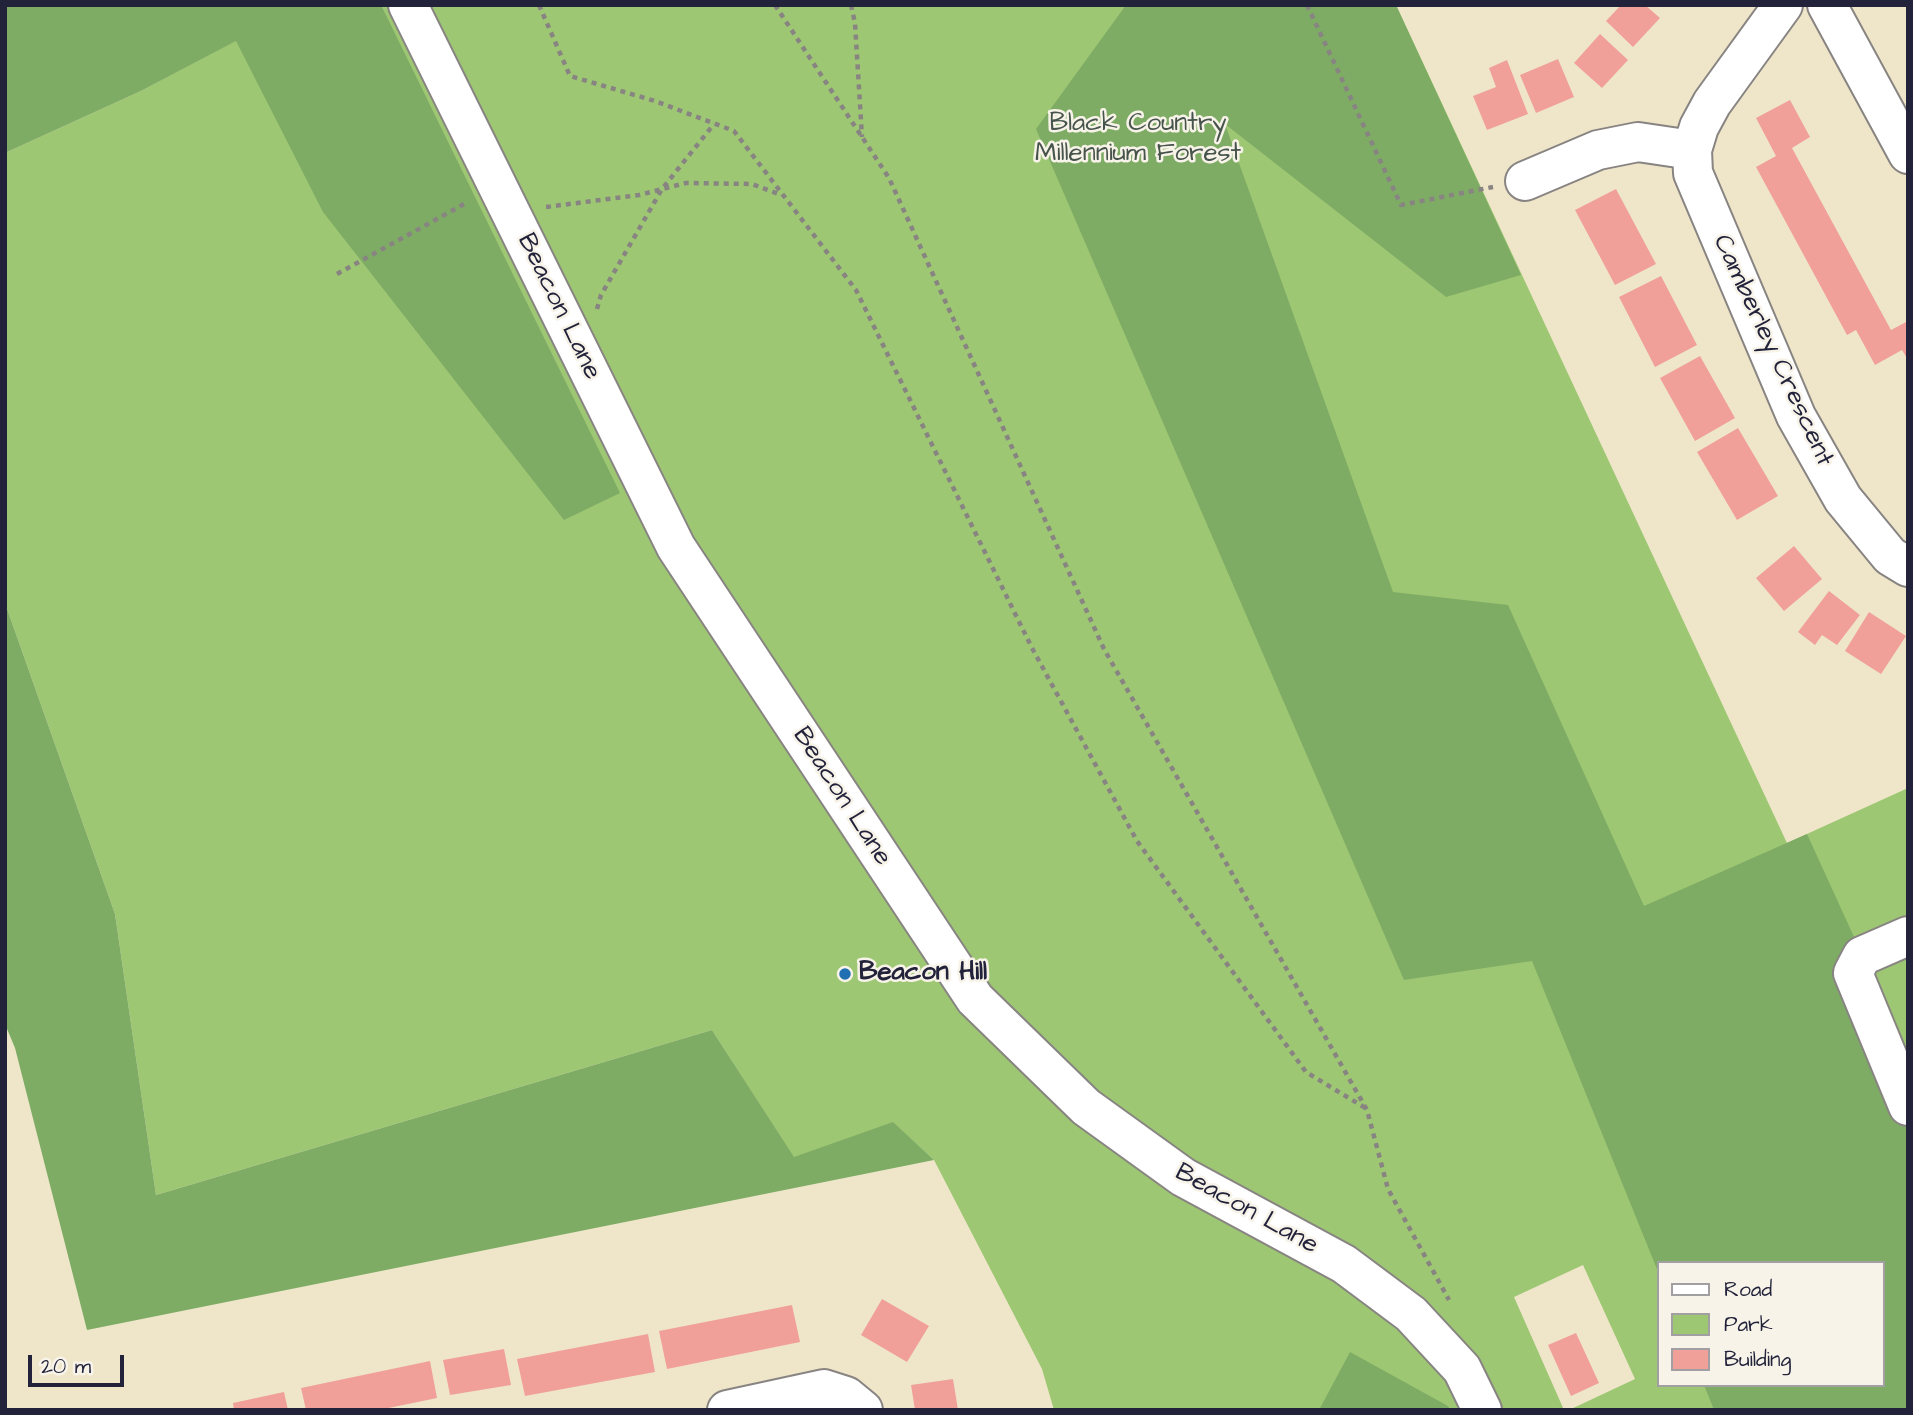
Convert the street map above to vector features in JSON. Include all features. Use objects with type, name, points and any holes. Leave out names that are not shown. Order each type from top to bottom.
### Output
[{"type":"street","name":"Beacon Lane","points":[[408,5],[676,547],[975,999],[1097,1115],[1183,1177],[1344,1264],[1412,1314],[1462,1369],[1482,1410]]},
{"type":"street","name":"Camberley Crescent","points":[[1783,5],[1712,103],[1699,127],[1692,150],[1693,173],[1796,416],[1843,499],[1890,556],[1908,567]]},
{"type":"street","points":[[1827,5],[1908,154]]},
{"type":"street","points":[[1525,181],[1598,150],[1638,142],[1692,150]]},
{"type":"street","points":[[1908,936],[1862,956],[1853,973],[1908,1106]]},
{"type":"street","points":[[727,1410],[824,1389],[846,1396],[863,1410]]},
{"type":"path","points":[[540,5],[570,76],[656,101],[734,131],[856,290],[1032,648],[1137,842],[1306,1072],[1367,1110]]},
{"type":"path","points":[[775,5],[889,178],[1104,649],[1367,1110],[1388,1189],[1453,1308]]},
{"type":"path","points":[[851,5],[855,23],[862,137]]},
{"type":"path","points":[[1307,5],[1401,205],[1525,181]]},
{"type":"path","points":[[582,357],[601,295],[662,189],[714,124]]},
{"type":"path","points":[[337,274],[504,198],[639,195],[686,183],[752,184],[784,196]]},
{"type":"green space","points":[[5,5],[381,5],[620,493],[564,520],[323,212],[236,41],[141,91],[5,153]]},
{"type":"green space","name":"Black Country Millennium Forest","points":[[234,5],[1396,5],[1787,843],[1908,788],[1908,1410],[1569,1410],[1635,1379],[1583,1265],[1514,1297],[1564,1410],[1054,1410],[1042,1369],[934,1160],[893,1123],[794,1158],[712,1030],[156,1195],[115,914],[5,603],[5,153],[141,91],[235,41]]},
{"type":"green space","name":"Black Country Millennium Forest","points":[[1126,5],[1396,5],[1521,275],[1446,297],[1225,124],[1393,592],[1508,605],[1644,906],[1807,834],[1908,1055],[1908,1410],[1714,1410],[1705,1387],[1885,1387],[1885,1261],[1658,1261],[1658,1272],[1532,961],[1404,980],[1036,129]]},
{"type":"green space","points":[[5,603],[115,914],[156,1195],[712,1030],[794,1157],[893,1122],[934,1160],[87,1330],[15,1048],[5,1024]]},
{"type":"green space","points":[[1350,1352],[1448,1406],[1450,1410],[1319,1410]]},
{"type":"building","points":[[1621,5],[1645,5],[1660,18],[1633,47],[1606,21]]},
{"type":"building","points":[[1600,34],[1628,60],[1602,88],[1574,63]]},
{"type":"building","points":[[1558,59],[1574,97],[1536,113],[1520,75]]},
{"type":"building","points":[[1507,60],[1528,114],[1487,130],[1473,96],[1496,87],[1489,68]]},
{"type":"building","points":[[1790,100],[1810,137],[1792,148],[1891,330],[1908,321],[1908,360],[1902,350],[1875,365],[1856,330],[1847,335],[1756,167],[1776,156],[1756,118]]},
{"type":"building","points":[[1616,189],[1656,264],[1615,285],[1575,210]]},
{"type":"building","points":[[1661,276],[1697,345],[1655,367],[1619,297]]},
{"type":"building","points":[[1700,356],[1735,418],[1695,441],[1660,378]]},
{"type":"building","points":[[1738,428],[1778,496],[1737,520],[1697,452]]},
{"type":"building","points":[[1794,546],[1822,579],[1784,611],[1756,578]]},
{"type":"building","points":[[1829,591],[1860,615],[1837,645],[1822,635],[1815,645],[1798,632]]},
{"type":"building","points":[[1869,612],[1906,636],[1881,674],[1845,651]]},
{"type":"building","points":[[882,1299],[929,1326],[907,1362],[861,1335]]},
{"type":"building","points":[[792,1305],[800,1342],[667,1369],[659,1331]]},
{"type":"building","points":[[1576,1333],[1599,1383],[1571,1396],[1548,1345]]},
{"type":"building","points":[[648,1334],[655,1372],[525,1396],[517,1359]]},
{"type":"building","points":[[504,1349],[511,1385],[450,1395],[443,1360]]},
{"type":"building","points":[[430,1361],[437,1398],[379,1410],[306,1410],[301,1388]]},
{"type":"building","points":[[953,1379],[958,1410],[915,1410],[911,1385]]},
{"type":"building","points":[[284,1392],[288,1410],[234,1410],[233,1403]]},
{"type":"place","name":"Beacon Hill","points":[[845,974]]}]
